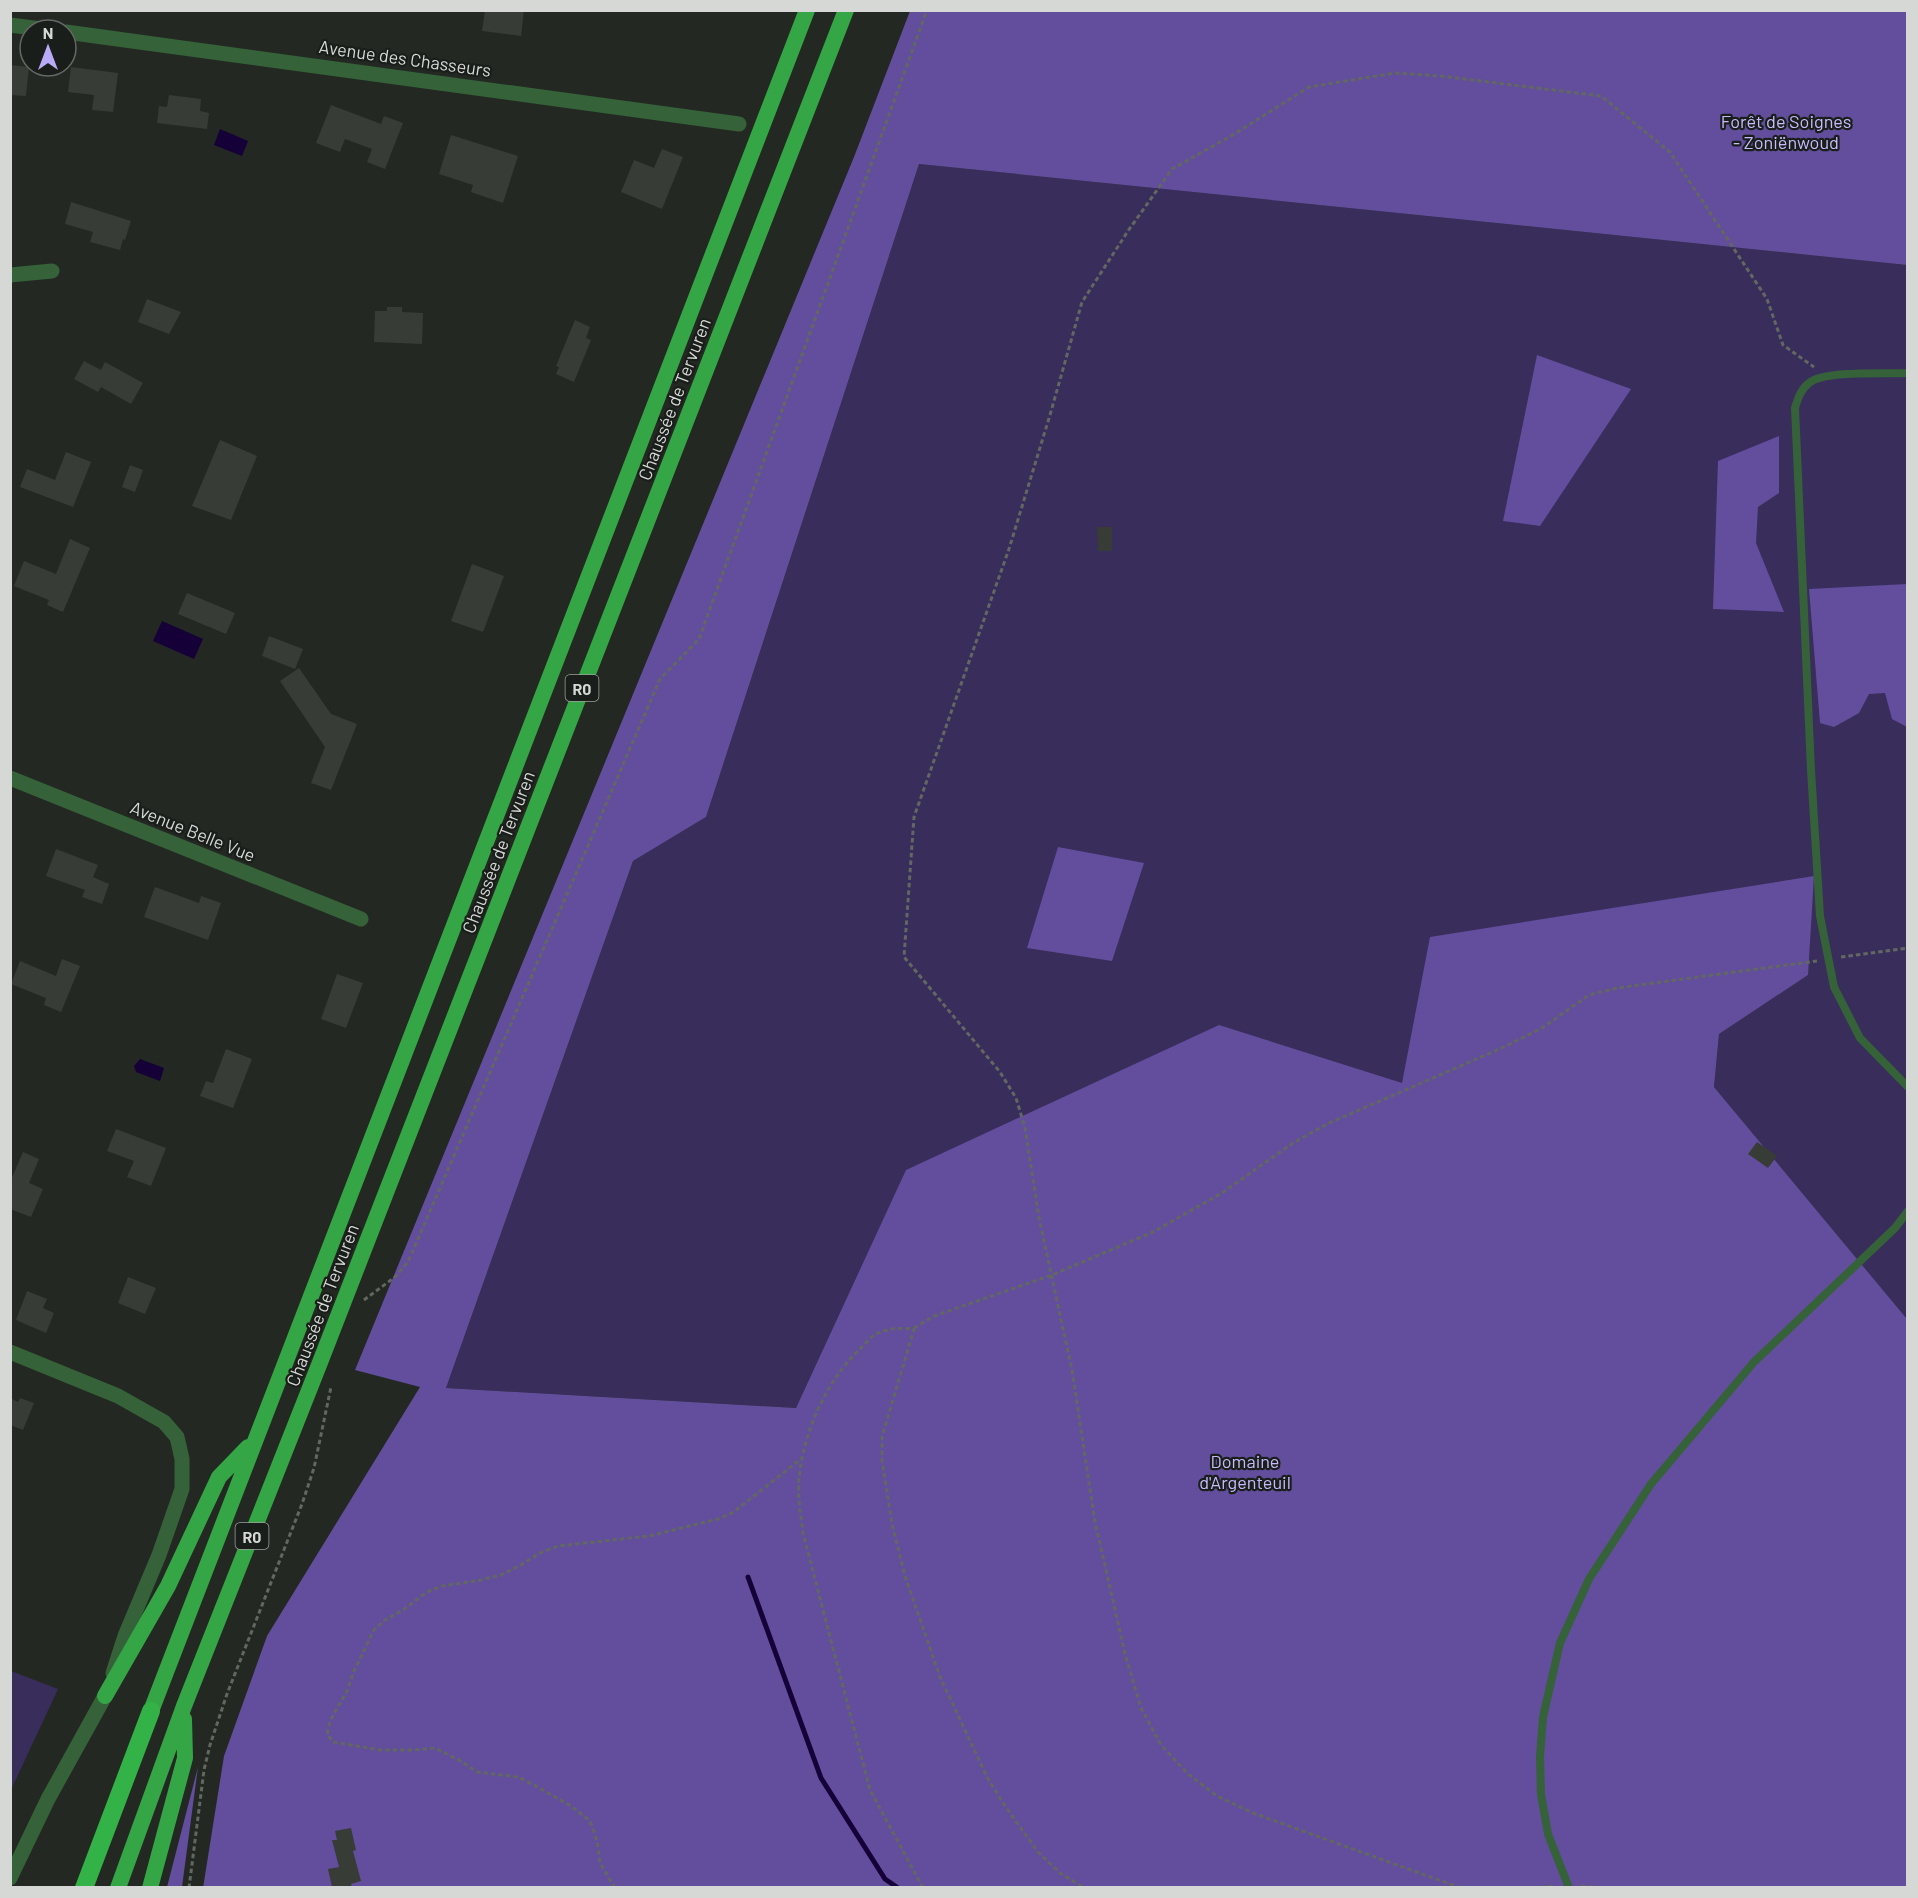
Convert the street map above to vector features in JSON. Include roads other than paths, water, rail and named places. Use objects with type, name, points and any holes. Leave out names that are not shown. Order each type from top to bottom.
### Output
[{"type":"highway","name":"Chaussée de Tervuren","points":[[253,1443],[807,10]]},
{"type":"highway","name":"Chaussée de Tervuren","points":[[184,1706],[328,1343],[846,10]]},
{"type":"highway","points":[[105,1696],[168,1586],[219,1477],[253,1443]]},
{"type":"highway","name":"R0","points":[[84,1887],[253,1443]]},
{"type":"highway","points":[[150,1887],[184,1758],[184,1706]]},
{"type":"highway","name":"R0","points":[[118,1887],[184,1706]]},
{"type":"street","name":"Avenue des Chasseurs","points":[[78,34],[739,124]]},
{"type":"street","points":[[10,275],[52,271]]},
{"type":"street","name":"Avenue Belle Vue","points":[[10,778],[361,920]]},
{"type":"street","points":[[10,1352],[118,1396],[164,1422],[177,1437],[182,1459],[182,1489],[159,1555],[125,1636],[105,1696],[48,1799],[10,1878]]},
{"type":"lane","points":[[1908,373],[1825,375],[1809,382],[1800,393],[1795,408],[1811,770],[1820,916],[1834,987],[1860,1038],[1908,1087]]},
{"type":"lane","points":[[1569,1887],[1548,1834],[1541,1794],[1541,1747],[1543,1717],[1560,1643],[1589,1579],[1651,1484],[1754,1362],[1894,1228],[1908,1211]]},
{"type":"waterway","points":[[748,1577],[821,1778],[885,1879],[898,1888]]},
{"type":"park label","name":"Forêt de Soignes - Zoniënwoud","points":[[1786,131]]},
{"type":"park label","name":"Domaine d'Argenteuil","points":[[1245,1471]]}]
